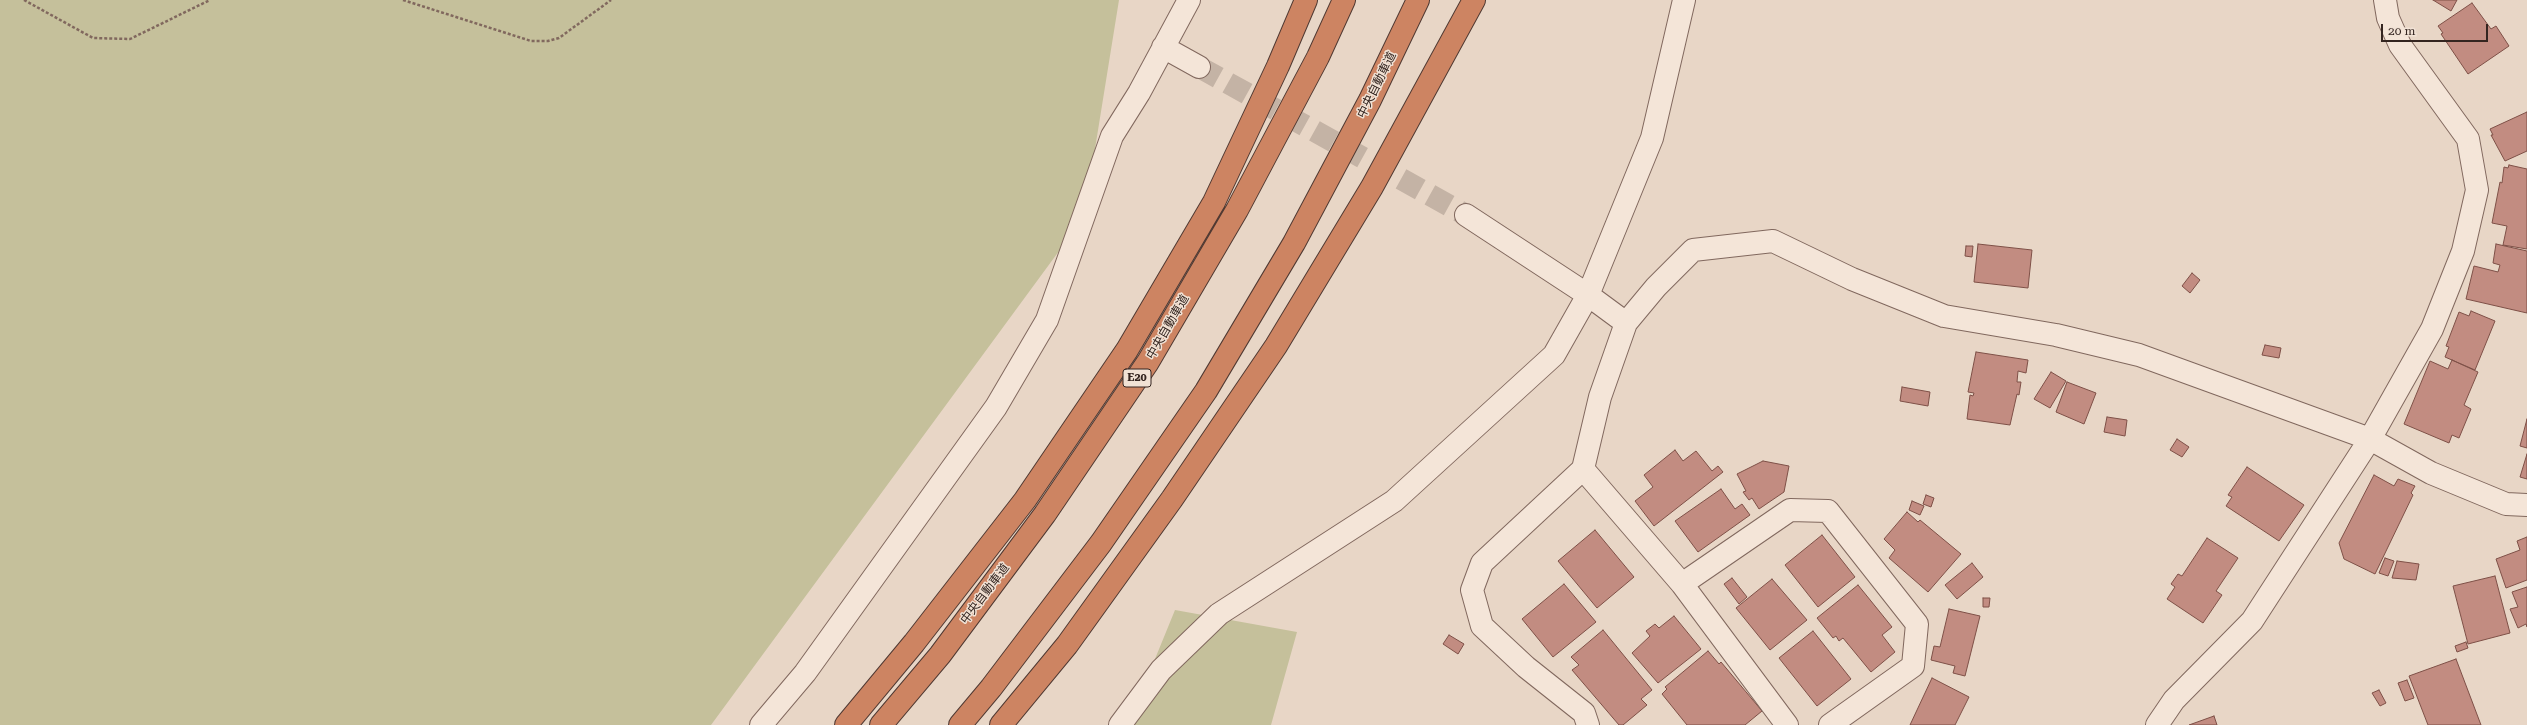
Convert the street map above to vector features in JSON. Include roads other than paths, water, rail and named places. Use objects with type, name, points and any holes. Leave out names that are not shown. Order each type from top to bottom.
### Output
[{"type":"highway","points":[[846,725],[914,643],[1025,500],[1127,350],[1214,202],[1278,66],[1306,0]]},
{"type":"highway","name":"中央自動車道","points":[[880,725],[940,655],[1041,520],[1148,362],[1237,210],[1318,57],[1344,0]]},
{"type":"highway","name":"中央自動車道","points":[[960,725],[991,688],[1101,543],[1206,391],[1298,236],[1370,100],[1418,0]]},
{"type":"highway","points":[[1002,725],[1067,645],[1172,499],[1276,346],[1372,187],[1474,0]]},
{"type":"street","points":[[761,725],[805,673],[954,466],[996,407],[1028,353],[1047,320],[1112,136],[1139,93],[1189,0]]},
{"type":"street","points":[[1120,725],[1161,670],[1219,614],[1394,501],[1554,355],[1588,295],[1652,138],[1684,0]]},
{"type":"street","points":[[2157,725],[2174,700],[2252,621],[2370,439],[2432,329],[2463,251],[2477,190],[2468,139],[2400,45],[2388,18],[2386,0]]},
{"type":"street","points":[[1163,47],[1199,67]]},
{"type":"street","points":[[1466,215],[1588,295],[1626,323]]},
{"type":"street","points":[[1588,725],[1584,713],[1526,667],[1482,626],[1472,590],[1482,563],[1582,469],[1600,398],[1626,323],[1656,287],[1693,250],[1773,241],[1852,279],[1944,316],[2056,335],[2139,355],[2370,439],[2431,473],[2506,504],[2527,505]]},
{"type":"street","points":[[1582,469],[1682,584],[1787,725]]},
{"type":"street","points":[[1682,584],[1790,510],[1828,511],[1917,624],[1913,666],[1830,725]]},
{"type":"tunnel","points":[[1199,67],[1466,215]]}]
